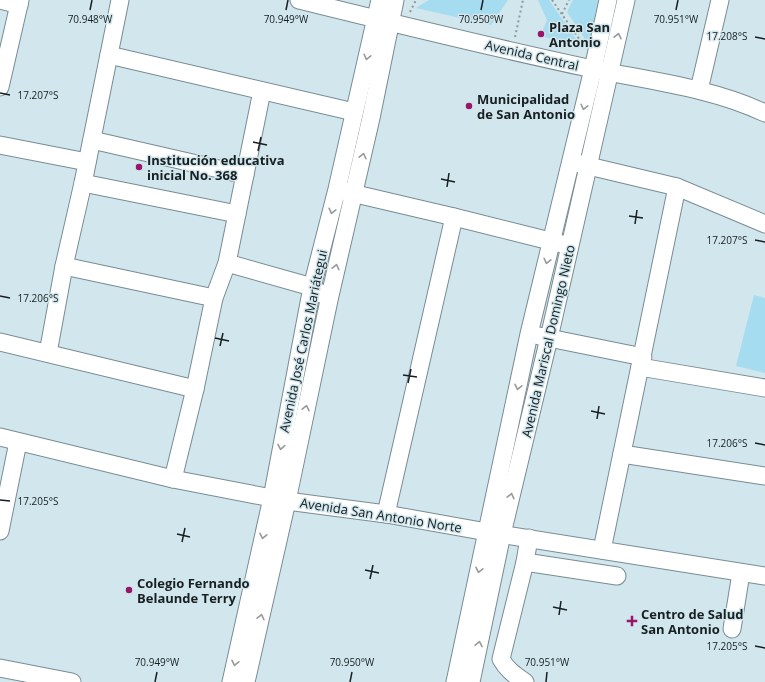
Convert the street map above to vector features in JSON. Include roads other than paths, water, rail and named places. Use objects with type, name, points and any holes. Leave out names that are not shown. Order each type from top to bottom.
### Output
[{"type":"street","points":[[0,0],[19,2],[0,87]]},
{"type":"street","points":[[48,353],[64,266],[83,183],[120,0]]},
{"type":"street","name":"Avenida Central","points":[[299,0],[601,71],[699,90],[765,113]]},
{"type":"street","name":"Avenida José Carlos Mariátegui","points":[[231,682],[280,499],[354,194],[383,20],[380,0]]},
{"type":"street","name":"Avenida José Carlos Mariátegui","points":[[246,682],[280,499],[312,287],[337,189],[354,112],[383,20],[396,0]]},
{"type":"street","name":"Avenida Mariscal Domingo Nieto","points":[[455,682],[494,533],[549,338],[570,246],[588,165],[601,71],[608,0]]},
{"type":"street","name":"Avenida Mariscal Domingo Nieto","points":[[471,682],[494,533],[529,334],[570,162],[626,0]]},
{"type":"street","points":[[699,90],[720,0]]},
{"type":"street","points":[[109,54],[354,112]]},
{"type":"street","points":[[173,479],[195,389],[214,298],[227,263],[262,91]]},
{"type":"street","points":[[92,140],[245,175]]},
{"type":"street","points":[[0,145],[87,162]]},
{"type":"street","points":[[570,162],[678,187],[765,224]]},
{"type":"street","points":[[83,183],[237,214]]},
{"type":"street","points":[[602,550],[678,187]]},
{"type":"street","points":[[337,189],[570,246]]},
{"type":"street","points":[[561,202],[578,207]]},
{"type":"street","points":[[386,514],[454,217]]},
{"type":"street","points":[[227,263],[312,287],[329,300]]},
{"type":"street","points":[[64,266],[214,298]]},
{"type":"street","points":[[529,334],[642,362],[765,388]]},
{"type":"street","points":[[0,342],[195,389]]},
{"type":"street","name":"Avenida San Antonio Norte","points":[[0,438],[173,479],[280,499],[386,514],[494,533],[765,576]]},
{"type":"street","points":[[0,531],[18,442]]},
{"type":"street","points":[[622,454],[765,476]]},
{"type":"street","points":[[525,682],[512,674],[505,667],[501,659],[525,562],[529,538]]},
{"type":"street","points":[[525,562],[617,576]]},
{"type":"street","points":[[732,629],[741,572]]},
{"type":"street","points":[[0,668],[72,682]]},
{"type":"place","name":"Plaza San Antonio","points":[[541,34]]},
{"type":"place","name":"Municipalidad de San Antonio","points":[[469,106]]},
{"type":"place","name":"Institución educativa inicial No. 368","points":[[139,167]]},
{"type":"place","name":"Colegio Fernando Belaunde Terry","points":[[129,590]]},
{"type":"place","name":"Centro de Salud San Antonio","points":[[632,621]]}]
